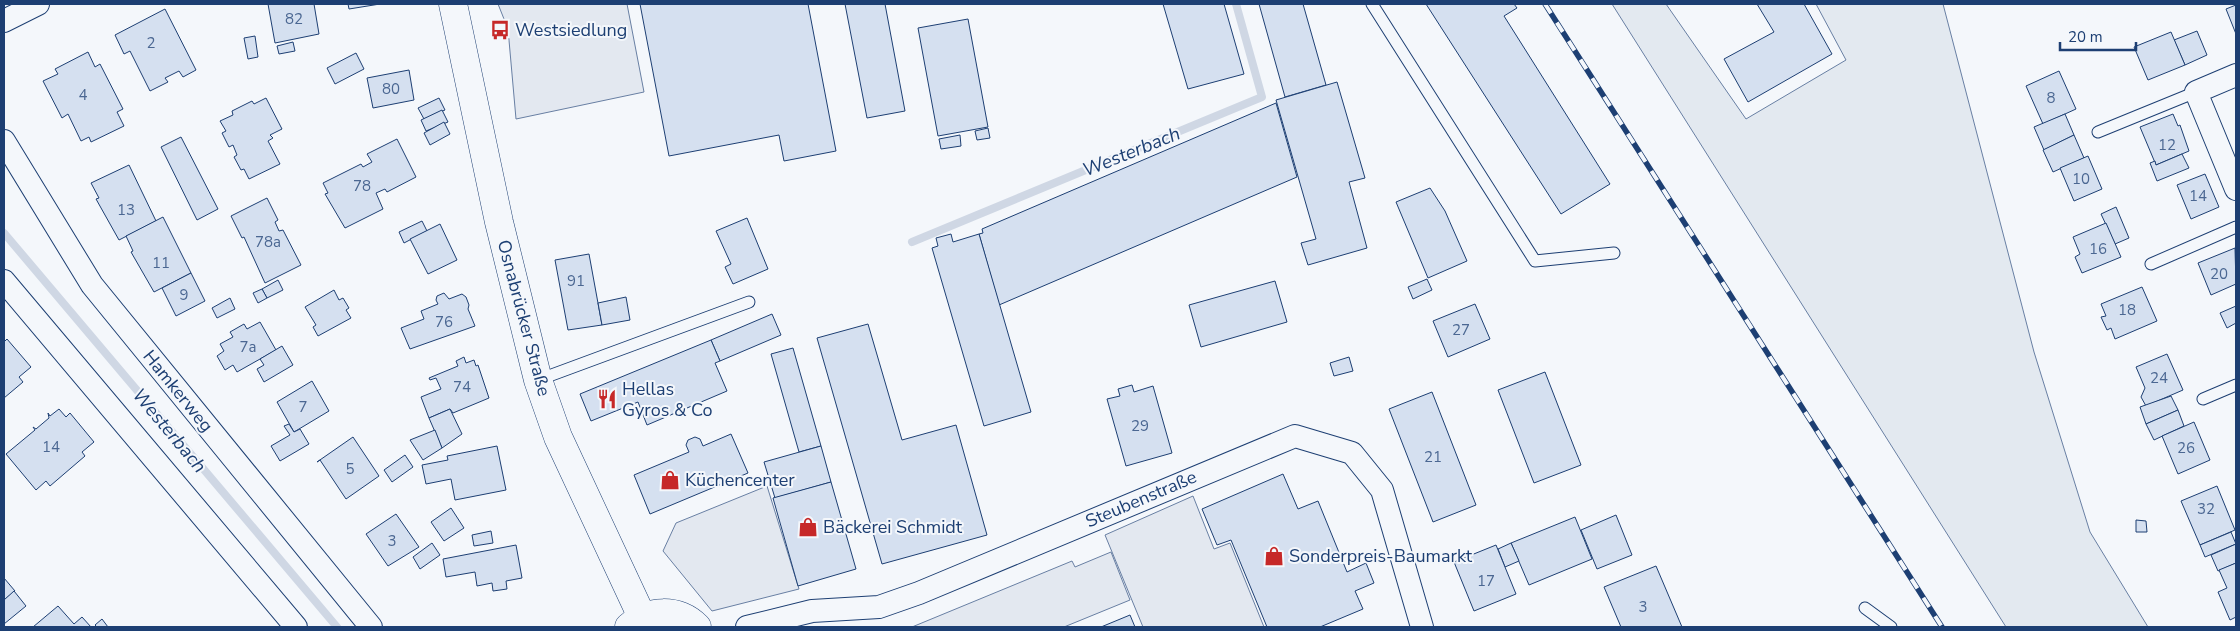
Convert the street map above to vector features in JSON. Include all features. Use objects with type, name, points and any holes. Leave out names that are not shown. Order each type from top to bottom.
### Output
[{"type":"main road","name":"Osnabrücker Straße","points":[[453,4],[499,222],[538,380],[558,437],[636,622]]},
{"type":"main road","points":[[636,622],[655,613],[668,613],[680,616],[697,627]]},
{"type":"street","points":[[4,21],[38,4]]},
{"type":"street","points":[[2236,75],[2196,92],[2236,189]]},
{"type":"street","name":"Hamkerweg","points":[[4,141],[92,285],[371,627]]},
{"type":"street","points":[[4,281],[296,627]]},
{"type":"street","name":"Steubenstraße","points":[[747,627],[812,611],[879,606],[919,593],[1295,436],[1352,453],[1382,490],[1422,627]]},
{"type":"lane","points":[[1372,4],[1535,261],[1614,253]]},
{"type":"lane","points":[[2098,132],[2196,92]]},
{"type":"lane","points":[[2151,264],[2236,227]]},
{"type":"lane","points":[[538,380],[749,302]]},
{"type":"lane","points":[[2203,399],[2236,384]]},
{"type":"lane","points":[[1866,608],[1891,627]]},
{"type":"shaded area","points":[[498,4],[627,4],[644,92],[516,119],[508,29]]},
{"type":"shaded area","points":[[1612,4],[1666,4],[1746,119],[1846,60],[1816,4],[1943,4],[2034,352],[2090,532],[2148,627],[2006,627]]},
{"type":"shaded area","points":[[767,486],[799,589],[712,611],[663,551],[676,523]]},
{"type":"shaded area","points":[[1193,496],[1214,549],[1230,543],[1264,627],[1143,627],[1105,535]]},
{"type":"shaded area","points":[[1111,552],[1130,600],[1064,627],[912,627],[1072,561],[1075,567]]},
{"type":"building","points":[[268,4],[314,4],[319,34],[275,43]]},
{"type":"building","points":[[348,4],[380,4],[349,9]]},
{"type":"building","points":[[640,4],[808,4],[836,151],[784,161],[779,135],[669,156]]},
{"type":"building","points":[[845,4],[885,4],[905,111],[867,118]]},
{"type":"building","points":[[1163,4],[1224,4],[1244,74],[1188,89]]},
{"type":"building","points":[[1259,4],[1303,4],[1326,85],[1285,97]]},
{"type":"building","points":[[1426,4],[1514,4],[1517,8],[1504,16],[1610,184],[1561,214]]},
{"type":"building","points":[[1757,4],[1804,4],[1832,54],[1748,102],[1724,59],[1774,32]]},
{"type":"building","points":[[2236,5],[2236,34],[2226,9]]},
{"type":"building","points":[[165,9],[196,70],[183,77],[179,71],[165,78],[168,82],[150,91],[130,51],[124,54],[115,35]]},
{"type":"building","points":[[968,19],[988,127],[938,136],[918,28]]},
{"type":"building","points":[[2197,31],[2207,55],[2185,65],[2174,40]]},
{"type":"building","points":[[2171,32],[2185,65],[2148,80],[2134,47]]},
{"type":"building","points":[[255,36],[258,57],[248,59],[244,38]]},
{"type":"building","points":[[293,42],[295,51],[279,54],[277,46]]},
{"type":"building","points":[[88,52],[95,67],[100,64],[123,109],[117,112],[124,126],[91,142],[89,137],[81,141],[68,114],[62,118],[43,81],[58,74],[55,69]]},
{"type":"building","points":[[356,53],[364,69],[335,84],[327,68]]},
{"type":"building","points":[[409,70],[414,100],[373,108],[367,78]]},
{"type":"building","points":[[2059,71],[2076,109],[2043,124],[2026,86]]},
{"type":"building","points":[[1337,82],[1365,178],[1349,182],[1367,248],[1308,265],[1301,243],[1316,239],[1276,100]]},
{"type":"building","points":[[266,98],[282,129],[270,135],[273,138],[268,141],[280,164],[249,179],[244,169],[241,170],[234,157],[237,155],[233,145],[229,147],[222,133],[226,131],[220,121],[233,115],[232,111],[252,101],[254,104]]},
{"type":"building","points":[[439,98],[445,110],[424,119],[418,108]]},
{"type":"building","points":[[1276,103],[1297,177],[999,305],[979,234],[983,233],[982,229]]},
{"type":"building","points":[[442,110],[448,122],[426,131],[421,120]]},
{"type":"building","points":[[2065,114],[2074,135],[2044,150],[2034,127]]},
{"type":"building","points":[[2173,114],[2178,126],[2180,125],[2189,151],[2156,165],[2140,127]]},
{"type":"building","points":[[444,122],[450,134],[430,145],[424,133]]},
{"type":"building","points":[[988,128],[990,138],[977,140],[975,131]]},
{"type":"building","points":[[960,135],[961,146],[941,149],[939,139]]},
{"type":"building","points":[[2074,135],[2084,158],[2053,172],[2043,150]]},
{"type":"building","points":[[181,137],[218,209],[197,220],[161,147]]},
{"type":"building","points":[[397,139],[416,177],[387,192],[385,189],[376,193],[383,209],[345,228],[325,194],[328,193],[323,183],[361,164],[363,167],[372,162],[367,154]]},
{"type":"building","points":[[2182,154],[2189,168],[2157,181],[2150,163],[2155,161],[2156,165]]},
{"type":"building","points":[[2088,156],[2102,189],[2074,201],[2060,168]]},
{"type":"building","points":[[129,165],[156,221],[119,240],[96,199],[99,198],[91,183]]},
{"type":"building","points":[[2205,174],[2219,207],[2191,219],[2177,185]]},
{"type":"building","points":[[1430,188],[1445,211],[1467,261],[1428,278],[1396,202]]},
{"type":"building","points":[[267,198],[278,220],[275,222],[279,231],[283,230],[301,265],[265,283],[244,237],[242,238],[231,216]]},
{"type":"building","points":[[2116,207],[2129,238],[2115,244],[2101,214]]},
{"type":"building","points":[[163,217],[191,273],[154,292],[131,252],[133,251],[126,236]]},
{"type":"building","points":[[747,218],[768,269],[733,284],[725,267],[731,264],[716,231]]},
{"type":"building","points":[[422,221],[427,231],[404,243],[399,232]]},
{"type":"building","points":[[2106,223],[2121,257],[2082,273],[2075,257],[2080,254],[2073,237]]},
{"type":"building","points":[[440,224],[457,260],[428,274],[410,239]]},
{"type":"building","points":[[951,234],[953,242],[979,234],[1031,412],[984,426],[932,248],[938,246],[936,238]]},
{"type":"building","points":[[2235,248],[2236,284],[2211,295],[2198,263]]},
{"type":"building","points":[[589,254],[602,325],[568,330],[555,260]]},
{"type":"building","points":[[191,273],[205,301],[176,316],[162,288]]},
{"type":"building","points":[[1427,279],[1432,290],[1413,299],[1408,287]]},
{"type":"building","points":[[278,280],[283,290],[267,298],[262,289]]},
{"type":"building","points":[[1275,281],[1287,322],[1201,347],[1189,305]]},
{"type":"building","points":[[2142,287],[2157,321],[2115,339],[2111,328],[2107,330],[2101,317],[2106,316],[2101,304]]},
{"type":"building","points":[[262,289],[267,298],[258,303],[253,293]]},
{"type":"building","points":[[334,290],[339,300],[343,298],[349,308],[346,310],[351,318],[318,336],[313,327],[316,325],[305,307]]},
{"type":"building","points":[[444,293],[449,299],[462,294],[466,297],[469,305],[468,309],[475,326],[410,349],[401,328],[424,319],[421,311],[438,304],[437,296]]},
{"type":"building","points":[[626,297],[630,320],[602,325],[598,303]]},
{"type":"building","points":[[230,298],[235,309],[217,318],[212,308]]},
{"type":"building","points":[[1475,304],[1490,339],[1448,357],[1433,321]]},
{"type":"building","points":[[2236,306],[2236,323],[2227,328],[2220,313]]},
{"type":"building","points":[[772,314],[781,335],[720,361],[711,340]]},
{"type":"building","points":[[260,322],[276,350],[237,372],[233,365],[225,370],[217,356],[224,351],[220,344],[233,337],[230,332],[244,324],[247,329]]},
{"type":"building","points":[[868,324],[902,440],[956,425],[987,535],[882,564],[817,338]]},
{"type":"building","points":[[7,339],[31,367],[19,377],[23,382],[4,398],[4,342]]},
{"type":"building","points":[[711,340],[720,361],[715,363],[727,391],[647,425],[638,402],[591,421],[580,394]]},
{"type":"building","points":[[282,346],[293,365],[264,382],[257,369],[264,365],[260,359]]},
{"type":"building","points":[[793,348],[821,446],[799,452],[771,354]]},
{"type":"building","points":[[2167,354],[2183,390],[2146,406],[2141,397],[2145,388],[2136,367]]},
{"type":"building","points":[[464,357],[466,363],[474,360],[476,366],[478,365],[489,398],[453,413],[450,409],[429,418],[421,397],[441,389],[436,378],[430,380],[429,378],[458,366],[456,361]]},
{"type":"building","points":[[1349,357],[1353,371],[1334,376],[1330,363]]},
{"type":"building","points":[[1545,372],[1581,465],[1534,483],[1498,390]]},
{"type":"building","points":[[312,381],[329,411],[294,432],[277,402]]},
{"type":"building","points":[[1132,385],[1134,392],[1153,386],[1172,453],[1126,466],[1107,399],[1120,396],[1118,389]]},
{"type":"building","points":[[1432,392],[1476,505],[1433,522],[1389,409]]},
{"type":"building","points":[[2171,396],[2178,410],[2146,424],[2140,407]]},
{"type":"building","points":[[59,409],[66,417],[70,413],[94,442],[82,452],[85,456],[50,486],[46,481],[36,490],[6,454],[35,430],[33,427],[36,429],[49,418],[48,413],[50,416]]},
{"type":"building","points":[[450,409],[462,434],[442,448],[429,418]]},
{"type":"building","points":[[2178,410],[2184,426],[2154,440],[2146,424]]},
{"type":"building","points":[[2194,422],[2210,460],[2178,474],[2162,436]]},
{"type":"building","points":[[289,424],[294,432],[300,429],[309,444],[280,461],[271,446],[290,435],[284,426]]},
{"type":"building","points":[[435,430],[442,448],[423,460],[410,440]]},
{"type":"building","points":[[731,434],[748,473],[650,514],[634,475],[689,452],[686,445],[688,440],[695,437],[700,439],[703,446]]},
{"type":"building","points":[[353,437],[379,476],[346,499],[320,460],[317,462]]},
{"type":"building","points":[[497,446],[506,490],[455,500],[451,479],[426,484],[422,465],[448,460],[447,456]]},
{"type":"building","points":[[821,446],[831,482],[775,498],[764,462]]},
{"type":"building","points":[[405,455],[413,467],[392,482],[384,470]]},
{"type":"building","points":[[1283,474],[1298,509],[1318,501],[1347,572],[1366,563],[1374,583],[1355,591],[1363,609],[1320,627],[1267,627],[1231,540],[1217,545],[1202,509]]},
{"type":"building","points":[[831,482],[856,569],[798,586],[773,498]]},
{"type":"building","points":[[2217,486],[2235,530],[2200,545],[2181,501]]},
{"type":"building","points":[[451,508],[464,528],[444,541],[431,522]]},
{"type":"building","points":[[396,514],[419,547],[388,566],[366,534]]},
{"type":"building","points":[[1616,515],[1632,555],[1597,569],[1581,530]]},
{"type":"building","points":[[1575,517],[1592,559],[1529,585],[1511,543]]},
{"type":"building","points":[[2136,520],[2146,521],[2147,532],[2136,532]]},
{"type":"building","points":[[491,531],[493,543],[474,546],[472,535]]},
{"type":"building","points":[[2231,532],[2236,544],[2205,557],[2200,545]]},
{"type":"building","points":[[432,543],[440,555],[420,569],[413,557]]},
{"type":"building","points":[[1511,543],[1519,561],[1505,567],[1498,549]]},
{"type":"building","points":[[2236,544],[2236,563],[2218,571],[2211,555]]},
{"type":"building","points":[[516,545],[522,578],[506,581],[507,589],[493,591],[492,583],[477,586],[475,572],[446,577],[443,559]]},
{"type":"building","points":[[1496,545],[1516,594],[1474,611],[1454,562]]},
{"type":"building","points":[[2236,563],[2236,617],[2230,620],[2218,592],[2227,588],[2219,570]]},
{"type":"building","points":[[1656,566],[1682,627],[1621,627],[1604,587]]},
{"type":"building","points":[[4,578],[15,591],[4,600]]},
{"type":"building","points":[[14,591],[26,606],[4,624],[4,600]]},
{"type":"building","points":[[58,606],[74,624],[82,617],[91,627],[33,627]]},
{"type":"building","points":[[1130,615],[1135,627],[1101,627]]},
{"type":"building","points":[[102,619],[108,627],[97,627],[95,625]]},
{"type":"waterway","name":"Westerbach","points":[[912,242],[1262,97],[1236,4]]},
{"type":"waterway","name":"Westerbach","points":[[4,233],[337,627]]},
{"type":"railway","points":[[1545,4],[1942,627]]},
{"type":"place","name":"Westsiedlung","points":[[500,30]]},
{"type":"place","name":"Hellas Gyros & Co","points":[[607,399]]},
{"type":"place","name":"Küchencenter","points":[[670,480]]},
{"type":"place","name":"Bäckerei Schmidt","points":[[808,527]]},
{"type":"place","name":"Sonderpreis-Baumarkt","points":[[1274,556]]}]
